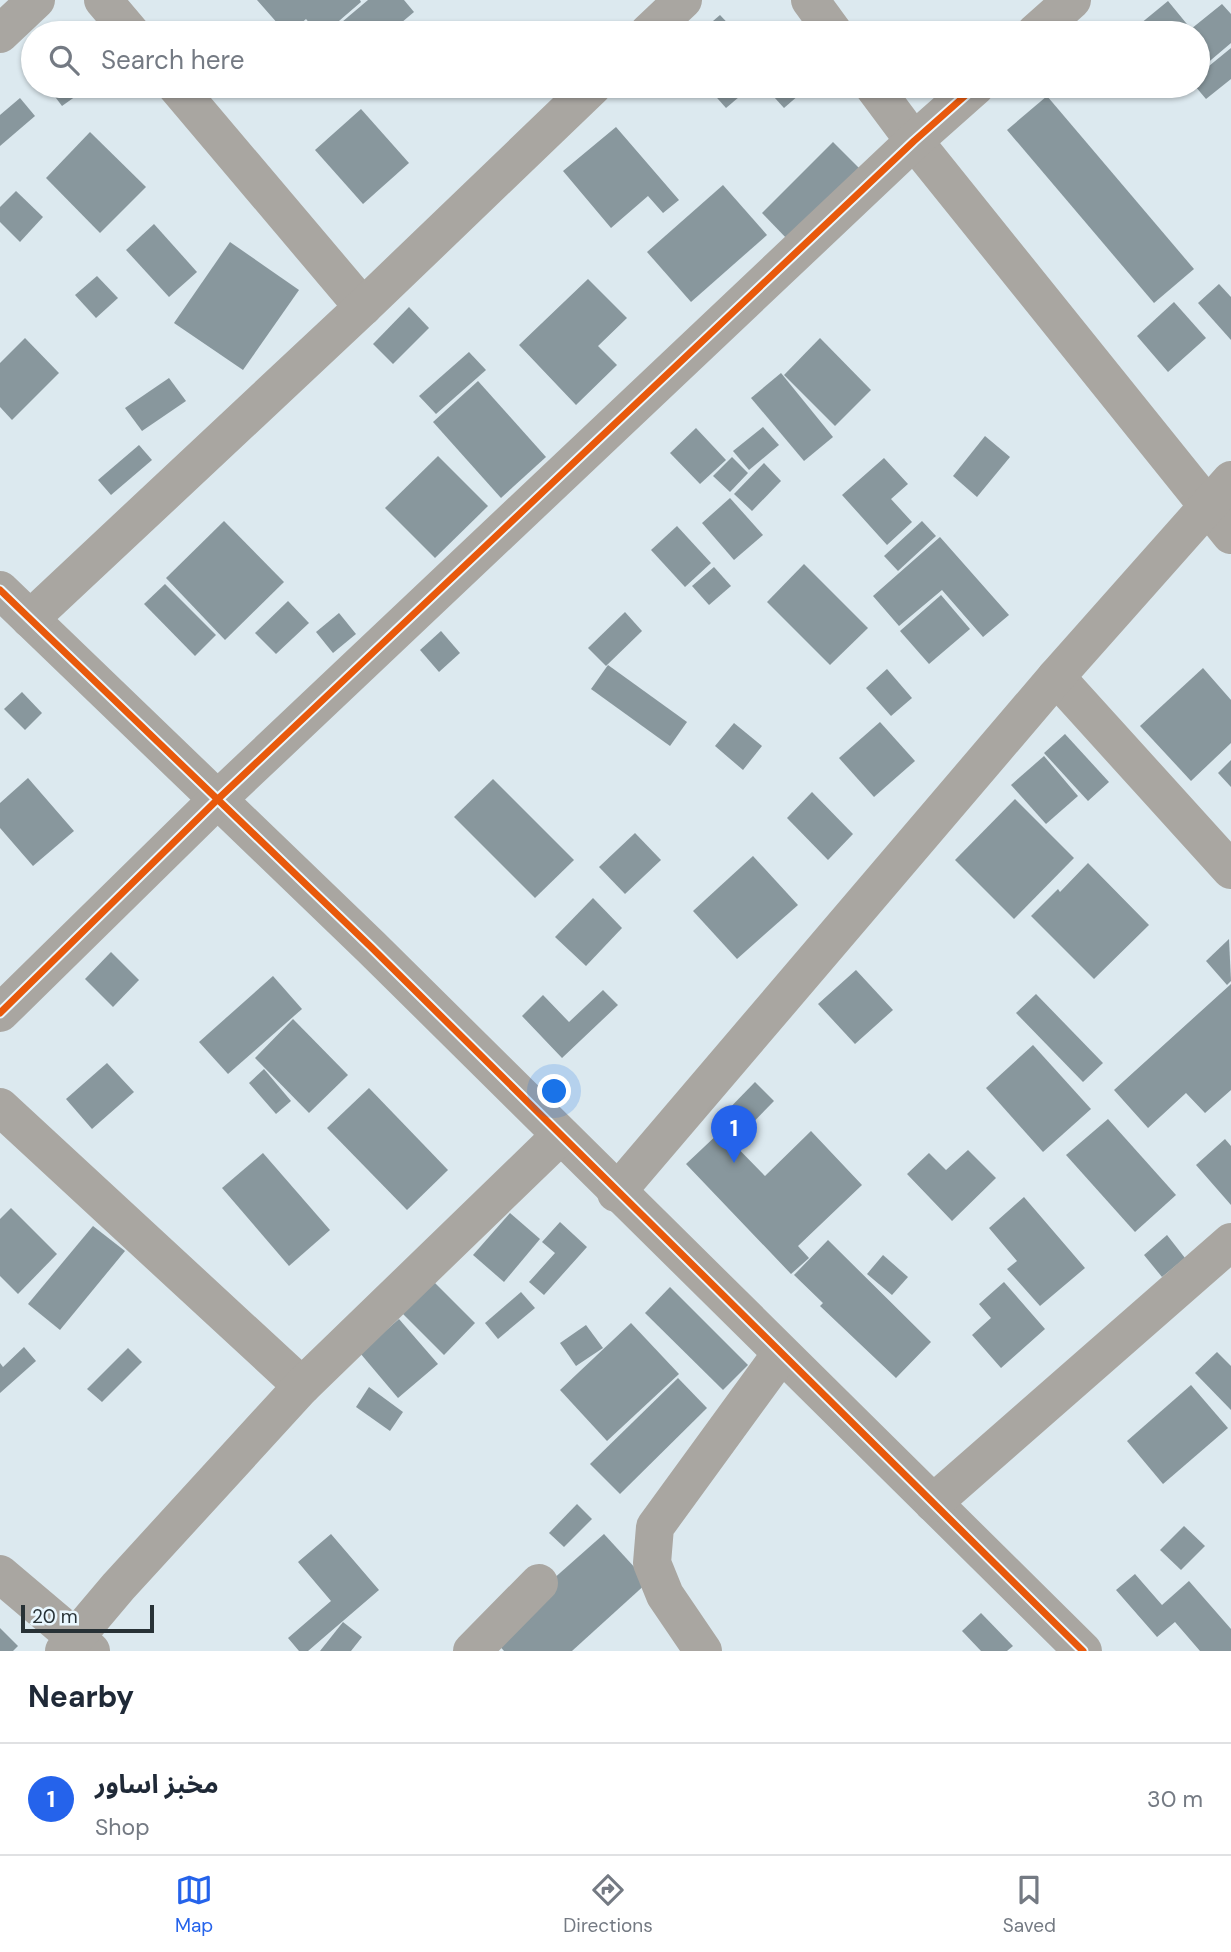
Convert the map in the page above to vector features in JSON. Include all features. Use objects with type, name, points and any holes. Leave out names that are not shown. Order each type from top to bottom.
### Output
[{"type":"street","points":[[0,34],[36,0]]},
{"type":"street","points":[[103,0],[121,21]]},
{"type":"street","points":[[661,21],[683,0]]},
{"type":"street","points":[[810,0],[825,21]]},
{"type":"street","points":[[1048,21],[1072,0]]},
{"type":"street","points":[[186,98],[363,307]]},
{"type":"street","points":[[30,619],[363,307],[581,98]]},
{"type":"street","points":[[617,1193],[1056,677],[1223,507],[914,141],[882,98]]},
{"type":"street","points":[[0,1013],[218,799],[962,98]]},
{"type":"street","points":[[0,590],[218,799],[1083,1651]]},
{"type":"street","points":[[1056,677],[1231,870]]},
{"type":"street","points":[[0,1107],[302,1386]]},
{"type":"street","points":[[0,1574],[76,1646],[302,1386],[559,1136]]},
{"type":"street","points":[[933,1503],[1231,1242]]},
{"type":"street","points":[[703,1651],[660,1584],[652,1563],[655,1527],[781,1354]]},
{"type":"street","points":[[472,1651],[539,1583]]},
{"type":"building","points":[[257,0],[361,2],[339,21],[275,21]]},
{"type":"building","points":[[368,0],[404,0],[414,12],[403,21],[343,21]]},
{"type":"building","points":[[1168,1],[1184,21],[1144,21]]},
{"type":"building","points":[[1222,4],[1231,14],[1231,43],[1210,61],[1210,21],[1201,21]]},
{"type":"building","points":[[720,15],[726,21],[713,21]]},
{"type":"building","points":[[1231,48],[1231,79],[1210,96],[1210,65]]},
{"type":"building","points":[[20,98],[35,116],[0,146],[0,115]]},
{"type":"building","points":[[56,98],[73,98],[62,106]]},
{"type":"building","points":[[717,98],[738,98],[726,108]]},
{"type":"building","points":[[775,98],[796,98],[784,108]]},
{"type":"building","points":[[1045,98],[1049,98],[1194,269],[1154,303],[1007,130]]},
{"type":"building","points":[[361,109],[409,163],[363,204],[315,150]]},
{"type":"building","points":[[616,127],[679,200],[663,213],[648,196],[611,228],[563,171]]},
{"type":"building","points":[[90,132],[146,187],[100,233],[46,178]]},
{"type":"building","points":[[833,142],[863,172],[790,242],[762,213]]},
{"type":"building","points":[[723,185],[767,235],[691,302],[647,252]]},
{"type":"building","points":[[16,191],[43,217],[20,242],[0,222],[0,207]]},
{"type":"building","points":[[154,224],[197,272],[169,297],[126,250]]},
{"type":"building","points":[[230,242],[299,290],[243,370],[174,323]]},
{"type":"building","points":[[97,276],[118,298],[96,318],[75,295]]},
{"type":"building","points":[[588,279],[627,318],[598,346],[617,365],[576,405],[519,345]]},
{"type":"building","points":[[1219,284],[1231,297],[1231,340],[1198,303]]},
{"type":"building","points":[[1174,302],[1206,338],[1168,372],[1137,336]]},
{"type":"building","points":[[409,307],[429,328],[393,364],[373,344]]},
{"type":"building","points":[[25,338],[59,373],[12,420],[0,407],[0,363]]},
{"type":"building","points":[[820,338],[871,390],[835,426],[784,375]]},
{"type":"building","points":[[469,352],[486,370],[436,414],[419,396]]},
{"type":"building","points":[[781,373],[833,437],[804,461],[751,398]]},
{"type":"building","points":[[169,378],[186,401],[142,431],[125,408]]},
{"type":"building","points":[[478,381],[546,457],[501,498],[433,422]]},
{"type":"building","points":[[763,427],[779,445],[749,470],[733,451]]},
{"type":"building","points":[[696,428],[726,460],[700,484],[670,453]]},
{"type":"building","points":[[985,436],[1010,457],[977,497],[953,476]]},
{"type":"building","points":[[139,445],[152,460],[111,495],[98,480]]},
{"type":"building","points":[[438,456],[488,506],[435,558],[385,508]]},
{"type":"building","points":[[732,457],[748,473],[730,492],[713,476]]},
{"type":"building","points":[[884,458],[908,484],[891,499],[912,522],[887,545],[842,495]]},
{"type":"building","points":[[764,463],[781,481],[752,511],[734,494]]},
{"type":"building","points":[[730,498],[763,535],[734,560],[702,523]]},
{"type":"building","points":[[224,521],[284,582],[225,640],[166,578]]},
{"type":"building","points":[[922,521],[936,536],[898,571],[884,556]]},
{"type":"building","points":[[677,526],[711,563],[685,587],[651,550]]},
{"type":"building","points":[[940,537],[1009,615],[983,637],[942,590],[899,626],[873,596]]},
{"type":"building","points":[[804,564],[868,628],[830,665],[767,602]]},
{"type":"building","points":[[714,567],[731,586],[709,605],[692,586]]},
{"type":"building","points":[[165,584],[216,635],[195,656],[144,604]]},
{"type":"building","points":[[941,595],[970,629],[929,664],[900,631]]},
{"type":"building","points":[[288,601],[309,623],[276,654],[255,633]]},
{"type":"building","points":[[625,612],[642,631],[606,666],[588,648]]},
{"type":"building","points":[[339,613],[356,634],[333,653],[316,632]]},
{"type":"building","points":[[441,631],[460,653],[439,672],[420,650]]},
{"type":"building","points":[[608,665],[687,722],[670,746],[591,689]]},
{"type":"building","points":[[1203,668],[1231,700],[1231,743],[1191,781],[1140,726]]},
{"type":"building","points":[[887,669],[912,698],[891,716],[866,688]]},
{"type":"building","points":[[22,692],[42,713],[25,730],[4,709]]},
{"type":"building","points":[[880,722],[915,761],[874,797],[839,758]]},
{"type":"building","points":[[734,723],[762,746],[743,770],[715,746]]},
{"type":"building","points":[[1065,734],[1109,782],[1088,801],[1044,753]]},
{"type":"building","points":[[1044,756],[1078,796],[1046,824],[1011,785]]},
{"type":"building","points":[[1231,760],[1231,787],[1218,773]]},
{"type":"building","points":[[28,778],[74,831],[33,866],[0,828],[0,803]]},
{"type":"building","points":[[493,779],[574,860],[535,898],[454,817]]},
{"type":"building","points":[[812,792],[853,834],[828,860],[787,818]]},
{"type":"building","points":[[1015,799],[1074,858],[1014,919],[955,860]]},
{"type":"building","points":[[635,833],[661,860],[625,894],[599,867]]},
{"type":"building","points":[[753,856],[798,905],[737,959],[693,911]]},
{"type":"building","points":[[1088,863],[1149,925],[1094,979],[1031,916],[1058,889],[1060,892]]},
{"type":"building","points":[[593,898],[622,928],[586,966],[555,937]]},
{"type":"building","points":[[1229,939],[1231,981],[1227,985],[1206,961]]},
{"type":"building","points":[[111,952],[139,980],[113,1007],[85,979]]},
{"type":"building","points":[[856,970],[893,1010],[855,1044],[818,1004]]},
{"type":"building","points":[[273,976],[302,1009],[228,1074],[199,1042]]},
{"type":"building","points":[[1231,984],[1231,1090],[1205,1113],[1186,1093],[1148,1128],[1114,1090]]},
{"type":"building","points":[[603,990],[618,1005],[562,1058],[522,1016],[543,995],[569,1022]]},
{"type":"building","points":[[1036,994],[1103,1063],[1083,1082],[1016,1013]]},
{"type":"building","points":[[293,1019],[348,1075],[309,1113],[255,1058]]},
{"type":"building","points":[[1033,1045],[1091,1109],[1043,1152],[986,1088]]},
{"type":"building","points":[[107,1063],[134,1092],[92,1129],[66,1099]]},
{"type":"building","points":[[264,1069],[291,1101],[276,1114],[249,1083]]},
{"type":"building","points":[[755,1082],[774,1101],[737,1139],[718,1120]]},
{"type":"building","points":[[369,1088],[448,1170],[407,1210],[327,1128]]},
{"type":"building","points":[[1108,1119],[1176,1195],[1135,1232],[1066,1155]]},
{"type":"building","points":[[721,1131],[765,1176],[811,1131],[862,1185],[798,1246],[809,1258],[791,1274],[686,1164]]},
{"type":"building","points":[[1225,1139],[1231,1146],[1231,1205],[1196,1165]]},
{"type":"building","points":[[968,1150],[996,1178],[952,1221],[907,1174],[929,1153],[946,1170]]},
{"type":"building","points":[[263,1153],[330,1230],[289,1266],[222,1188]]},
{"type":"building","points":[[1024,1197],[1085,1268],[1040,1306],[1007,1269],[1017,1261],[989,1228]]},
{"type":"building","points":[[11,1208],[57,1254],[18,1294],[0,1276],[0,1219]]},
{"type":"building","points":[[510,1213],[540,1239],[504,1282],[473,1255]]},
{"type":"building","points":[[560,1222],[587,1247],[544,1295],[529,1282],[555,1253],[542,1242]]},
{"type":"building","points":[[93,1226],[125,1251],[60,1330],[28,1304]]},
{"type":"building","points":[[1167,1235],[1185,1258],[1162,1277],[1144,1255]]},
{"type":"building","points":[[828,1240],[931,1342],[896,1378],[820,1306],[823,1303],[794,1275]]},
{"type":"building","points":[[883,1255],[908,1277],[892,1295],[867,1274]]},
{"type":"building","points":[[431,1279],[475,1323],[444,1355],[400,1311]]},
{"type":"building","points":[[1004,1282],[1045,1329],[1001,1368],[972,1335],[991,1318],[979,1304]]},
{"type":"building","points":[[670,1287],[748,1365],[723,1390],[645,1313]]},
{"type":"building","points":[[521,1292],[535,1308],[498,1339],[485,1323]]},
{"type":"building","points":[[399,1319],[438,1364],[398,1398],[360,1353]]},
{"type":"building","points":[[631,1323],[679,1374],[607,1441],[560,1390]]},
{"type":"building","points":[[586,1325],[603,1348],[576,1366],[560,1343]]},
{"type":"building","points":[[24,1347],[36,1361],[0,1393],[0,1363],[3,1367]]},
{"type":"building","points":[[128,1348],[142,1362],[102,1402],[87,1389]]},
{"type":"building","points":[[1217,1352],[1231,1366],[1231,1410],[1195,1373]]},
{"type":"building","points":[[678,1378],[707,1408],[620,1494],[590,1464]]},
{"type":"building","points":[[1191,1385],[1228,1428],[1163,1484],[1127,1441]]},
{"type":"building","points":[[369,1387],[403,1412],[390,1431],[356,1407]]},
{"type":"building","points":[[577,1504],[592,1519],[564,1547],[549,1533]]},
{"type":"building","points":[[1184,1526],[1205,1546],[1181,1570],[1160,1550]]},
{"type":"building","points":[[331,1534],[379,1590],[308,1651],[299,1651],[288,1638],[331,1601],[298,1562]]},
{"type":"building","points":[[604,1534],[648,1582],[572,1651],[504,1651],[490,1635]]},
{"type":"building","points":[[1135,1574],[1162,1605],[1189,1581],[1231,1629],[1231,1651],[1200,1651],[1175,1622],[1157,1637],[1116,1590]]},
{"type":"building","points":[[981,1613],[1013,1646],[1007,1651],[981,1651],[962,1631]]},
{"type":"building","points":[[343,1622],[362,1637],[351,1651],[320,1651]]},
{"type":"building","points":[[0,1628],[18,1646],[13,1651],[0,1651]]},
{"type":"cycle path","points":[[0,1013],[218,799],[962,98]]},
{"type":"cycle path","points":[[0,590],[371,947],[1083,1651]]},
{"type":"place","name":"مخبز اساور","points":[[734,1163]]}]
